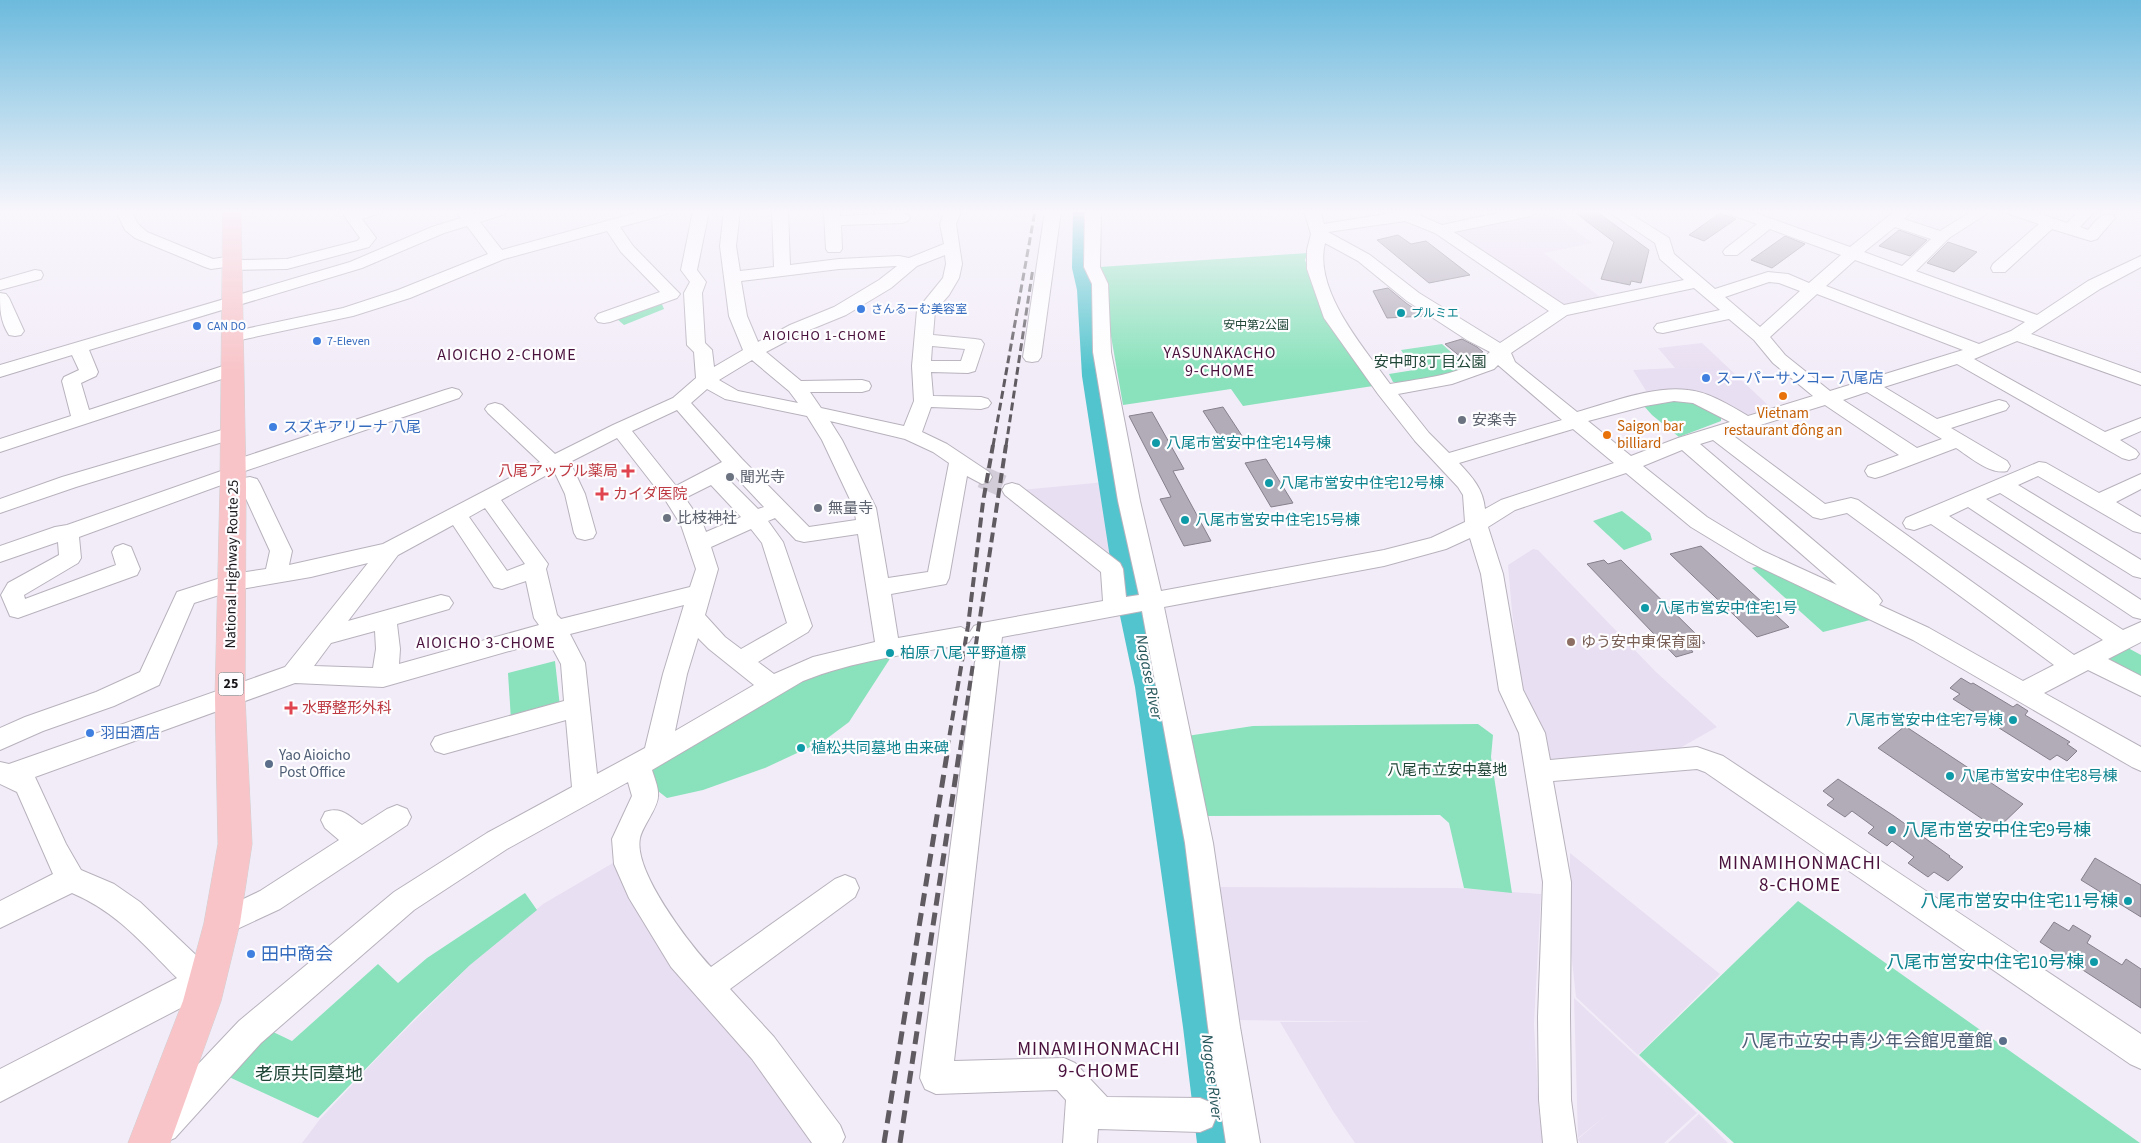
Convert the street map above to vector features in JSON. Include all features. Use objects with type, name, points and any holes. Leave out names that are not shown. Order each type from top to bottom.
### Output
[{"type":"highway","name":"National Highway Route 25","points":[[150,1142],[202,1001],[222,923],[235,844],[230,698],[233,582],[232,264]]},
{"type":"street","points":[[0,371],[231,304],[358,264]]},
{"type":"street","points":[[231,337],[347,312],[404,294],[477,264]]},
{"type":"street","points":[[642,264],[671,294]]},
{"type":"street","points":[[690,264],[689,270],[698,282],[693,293],[696,345],[703,350],[706,380]]},
{"type":"street","points":[[731,264],[738,316],[753,352],[773,366],[796,387],[814,412],[832,440],[865,508],[888,648]]},
{"type":"street","points":[[782,264],[782,270]]},
{"type":"street","points":[[733,277],[835,264]]},
{"type":"street","points":[[0,740],[34,724],[105,699],[150,678],[186,598],[233,582],[311,569],[390,550],[620,429],[680,402],[706,380],[796,329],[840,311],[885,284],[910,264]]},
{"type":"street","points":[[911,434],[924,401],[921,366],[926,310],[943,291],[951,278],[954,264]]},
{"type":"street","points":[[1032,357],[1045,264]]},
{"type":"street","points":[[1092,264],[1100,284],[1102,352],[1129,501],[1135,605],[1199,843],[1224,1027],[1243,1143]]},
{"type":"street","points":[[1315,264],[1333,318],[1384,390],[1422,436],[1466,483],[1473,496],[1476,524],[1492,574],[1511,690],[1528,722],[1540,772],[1557,882],[1555,1090],[1560,1143]]},
{"type":"street","points":[[1372,264],[1413,297],[1501,352],[1506,365],[1699,522],[1748,552],[1921,634],[2141,760]]},
{"type":"street","points":[[1492,264],[1561,311]]},
{"type":"street","points":[[1675,264],[1760,336],[1779,359],[1827,398],[1915,456]]},
{"type":"street","points":[[1760,336],[1840,264]]},
{"type":"street","points":[[1880,264],[2038,321]]},
{"type":"street","points":[[1904,273],[1913,264]]},
{"type":"street","points":[[1999,268],[2003,264]]},
{"type":"street","points":[[150,1142],[250,1032],[404,901],[497,841],[647,759],[794,674],[822,664],[888,648],[1135,605],[1384,558],[1438,544],[1459,536],[1508,505],[1627,465],[1685,442],[1958,358],[2017,335],[2094,285],[2136,264]]},
{"type":"street","points":[[0,285],[35,275]]},
{"type":"street","points":[[1712,296],[1768,277],[1782,278],[1979,350]]},
{"type":"street","points":[[1384,390],[1445,380],[1487,365],[1501,352],[1561,311],[1695,282]]},
{"type":"street","points":[[604,318],[671,294],[695,289]]},
{"type":"street","points":[[0,298],[15,331]]},
{"type":"street","points":[[1663,328],[1732,313]]},
{"type":"street","points":[[2017,335],[2141,379]]},
{"type":"street","points":[[921,366],[968,367],[975,344],[923,340]]},
{"type":"street","points":[[78,347],[89,372],[71,381],[82,420]]},
{"type":"street","points":[[1958,358],[2135,458]]},
{"type":"street","points":[[2124,372],[2141,366]]},
{"type":"street","points":[[0,446],[233,369]]},
{"type":"street","points":[[706,380],[732,395],[911,434],[940,448],[982,477]]},
{"type":"street","points":[[1868,385],[1958,440],[2001,475],[2091,539],[2141,570]]},
{"type":"street","points":[[796,387],[862,386]]},
{"type":"street","points":[[0,554],[63,532],[68,533],[233,476],[452,394]]},
{"type":"street","points":[[1446,461],[1654,398],[1687,394],[1722,409],[1745,423]]},
{"type":"street","points":[[924,401],[981,403]]},
{"type":"street","points":[[680,402],[734,464],[804,535]]},
{"type":"street","points":[[1936,426],[1999,406]]},
{"type":"street","points":[[495,409],[556,462],[575,494],[586,533]]},
{"type":"street","points":[[2104,440],[2141,424]]},
{"type":"street","points":[[620,429],[674,496],[692,524],[707,569],[647,759],[645,796],[626,839],[628,864],[639,889],[682,957],[763,1048],[828,1137]]},
{"type":"street","points":[[1715,432],[1821,512],[1851,505],[2081,663],[2141,687]]},
{"type":"street","points":[[0,506],[69,482],[232,433]]},
{"type":"street","points":[[1875,471],[1958,440]]},
{"type":"street","points":[[1685,442],[1889,618]]},
{"type":"street","points":[[879,588],[938,578],[960,462]]},
{"type":"street","points":[[674,496],[734,464]]},
{"type":"street","points":[[2132,636],[1923,519],[1969,498],[2001,475],[2039,468],[2141,526]]},
{"type":"street","points":[[713,475],[755,519],[772,542],[800,626],[741,660]]},
{"type":"street","points":[[233,476],[250,484],[281,551],[275,576]]},
{"type":"street","points":[[2099,502],[2138,486]]},
{"type":"street","points":[[1012,490],[1112,569],[1135,605]]},
{"type":"street","points":[[488,498],[537,564],[535,569],[546,618],[556,628],[563,647],[574,663],[586,792]]},
{"type":"street","points":[[1969,498],[2141,611]]},
{"type":"street","points":[[699,544],[778,508]]},
{"type":"street","points":[[457,516],[502,581],[535,569]]},
{"type":"street","points":[[772,542],[868,525]]},
{"type":"street","points":[[68,533],[70,558],[6,597],[18,610],[129,569],[123,552]]},
{"type":"street","points":[[2020,573],[2091,539]]},
{"type":"street","points":[[294,674],[390,550]]},
{"type":"street","points":[[4,773],[230,698],[294,674],[383,678],[556,628],[700,593]]},
{"type":"street","points":[[323,637],[441,603]]},
{"type":"street","points":[[693,617],[717,643],[741,660],[772,687]]},
{"type":"street","points":[[383,678],[388,663],[389,645],[385,619]]},
{"type":"street","points":[[978,633],[936,1078],[1064,1074],[1100,1113],[1200,1115]]},
{"type":"street","points":[[2022,693],[2132,636]]},
{"type":"street","points":[[444,744],[578,708]]},
{"type":"street","points":[[1540,772],[1697,758],[1714,764],[2141,1052]]},
{"type":"street","points":[[4,773],[27,785],[54,850],[71,879],[104,893],[130,911],[188,968],[208,978]]},
{"type":"street","points":[[222,923],[270,900],[397,817]]},
{"type":"street","points":[[335,820],[361,841]]},
{"type":"street","points":[[0,915],[71,879]]},
{"type":"street","points":[[708,987],[845,888]]},
{"type":"street","points":[[0,1086],[208,978]]},
{"type":"street","points":[[1080,1143],[1083,1094]]},
{"type":"shaded area","points":[[1501,264],[1558,264],[1600,297],[1564,307]]},
{"type":"shaded area","points":[[1702,343],[1770,407],[1747,415],[1648,394],[1633,370],[1675,368],[1658,348]]},
{"type":"shaded area","points":[[1105,482],[1121,567],[1021,490]]},
{"type":"shaded area","name":"ゆう安中東保育園","points":[[1533,549],[1538,550],[1656,672],[1717,727],[1680,748],[1554,760],[1549,758],[1521,687],[1508,565]]},
{"type":"shaded area","points":[[1570,853],[1720,974],[1638,1055],[1576,997],[1570,943]]},
{"type":"shaded area","points":[[618,860],[834,1143],[302,1143],[320,1119],[382,1053],[470,965],[543,904]]},
{"type":"shaded area","points":[[1211,887],[1458,888],[1541,894],[1534,1024],[1539,1114],[1546,1143],[1355,1143],[1333,1111],[1280,1022],[1372,1022],[1232,1020]]},
{"type":"shaded area","points":[[1574,998],[1697,1113],[1664,1143],[1580,1143],[1578,1139],[1609,1113],[1578,1138]]},
{"type":"shaded area","points":[[1699,1114],[1728,1143],[1668,1143]]},
{"type":"green space","name":"安中第2公園","points":[[1139,264],[1307,264],[1325,317],[1373,386],[1243,406],[1231,389],[1123,405],[1099,267]]},
{"type":"green space","points":[[661,302],[664,309],[624,325],[616,318]]},
{"type":"green space","name":"安中町8丁目公園","points":[[1442,344],[1460,360],[1486,353],[1489,356],[1488,361],[1454,373],[1414,383],[1393,382],[1389,374],[1414,370],[1401,350]]},
{"type":"green space","points":[[1683,401],[1695,403],[1721,416],[1721,421],[1679,437],[1644,406],[1660,402]]},
{"type":"green space","points":[[1622,511],[1650,533],[1652,540],[1624,550],[1593,521]]},
{"type":"green space","points":[[1758,566],[1874,619],[1823,632],[1752,568]]},
{"type":"green space","points":[[2128,648],[2141,655],[2141,681],[2114,667],[2110,658]]},
{"type":"green space","points":[[891,657],[849,722],[825,740],[765,768],[703,790],[667,798],[658,791],[651,766],[789,684],[827,670]]},
{"type":"green space","points":[[555,661],[560,707],[511,720],[508,673]]},
{"type":"green space","name":"八尾市立安中墓地","points":[[1478,724],[1493,735],[1491,757],[1512,893],[1464,888],[1449,823],[1440,815],[1201,816],[1187,736],[1253,726]]},
{"type":"green space","name":"老原共同墓地","points":[[525,893],[537,910],[470,965],[416,1017],[318,1118],[229,1077],[269,1030],[292,1041],[378,964],[398,983],[427,958]]},
{"type":"green space","points":[[1798,901],[2140,1143],[1734,1143],[1639,1055]]},
{"type":"building","points":[[1406,264],[1456,264],[1470,275],[1429,283]]},
{"type":"building","points":[[1606,264],[1646,264],[1641,283],[1631,281],[1630,285],[1601,279]]},
{"type":"building","points":[[1762,264],[1777,264],[1772,268]]},
{"type":"building","points":[[1931,264],[1963,264],[1954,272]]},
{"type":"building","points":[[1388,288],[1425,316],[1387,318],[1373,291]]},
{"type":"building","points":[[1462,339],[1483,352],[1462,358],[1445,344]]},
{"type":"building","points":[[1223,407],[1248,445],[1227,448],[1203,411]]},
{"type":"building","points":[[1152,412],[1184,469],[1173,471],[1211,541],[1184,546],[1160,499],[1171,497],[1129,416]]},
{"type":"building","name":"八尾市営安中住宅12号棟","points":[[1266,459],[1293,503],[1271,507],[1245,463]]},
{"type":"building","points":[[1701,546],[1789,627],[1757,637],[1670,554]]},
{"type":"building","name":"八尾市営安中住宅1号","points":[[1604,560],[1608,564],[1621,560],[1705,643],[1689,647],[1693,652],[1676,657],[1587,564]]},
{"type":"building","name":"八尾市営安中住宅7号棟","points":[[1961,678],[2013,707],[2017,704],[2028,711],[2025,715],[2070,742],[2067,744],[2077,751],[2067,761],[2057,755],[2050,760],[1953,699],[1960,694],[1950,688]]},
{"type":"building","name":"八尾市営安中住宅8号棟","points":[[1905,726],[2023,804],[1997,829],[1878,748]]},
{"type":"building","name":"八尾市営安中住宅9号棟","points":[[1838,779],[1894,816],[1963,867],[1948,881],[1934,872],[1928,877],[1908,863],[1914,857],[1892,841],[1887,846],[1868,833],[1874,827],[1852,811],[1845,817],[1827,805],[1834,799],[1823,791]]},
{"type":"building","name":"八尾市営安中住宅11号棟","points":[[2095,858],[2141,885],[2141,917],[2081,880]]},
{"type":"building","name":"八尾市営安中住宅10号棟","points":[[2054,922],[2069,931],[2073,925],[2091,936],[2087,943],[2122,965],[2126,959],[2141,969],[2141,1008],[2040,942]]},
{"type":"waterway","name":"Nagase River","points":[[1083,264],[1089,290],[1095,376],[1132,597],[1152,687],[1205,1027],[1220,1143]]},
{"type":"tunnel","points":[[982,477],[1012,490]]},
{"type":"railway","points":[[993,446],[1025,264]]},
{"type":"railway","points":[[1006,446],[1033,268]]},
{"type":"railway","points":[[947,750],[968,626],[983,502],[993,445]]},
{"type":"railway","points":[[960,750],[1006,445]]},
{"type":"railway","points":[[884,1143],[948,748]]},
{"type":"railway","points":[[900,1143],[960,748]]},
{"type":"place","name":"さんるーむ美容室","points":[[861,309]]},
{"type":"place","name":"プルミエ","points":[[1401,313]]},
{"type":"place","name":"CAN DO","points":[[197,326]]},
{"type":"place","name":"7-Eleven","points":[[317,341]]},
{"type":"place","name":"スーパーサンコー 八尾店","points":[[1706,378]]},
{"type":"place","name":"Vietnam restaurant đông an","points":[[1783,396]]},
{"type":"place","name":"安楽寺","points":[[1462,420]]},
{"type":"place","name":"スズキアリーナ 八尾","points":[[273,427]]},
{"type":"place","name":"Saigon bar billiard","points":[[1607,435]]},
{"type":"place","name":"八尾市営安中住宅14号棟","points":[[1156,443]]},
{"type":"place","name":"八尾アップル薬局","points":[[628,471]]},
{"type":"place","name":"聞光寺","points":[[730,477]]},
{"type":"place","name":"八尾市営安中住宅12号棟","points":[[1269,483]]},
{"type":"place","name":"カイダ医院","points":[[602,494]]},
{"type":"place","name":"無量寺","points":[[818,508]]},
{"type":"place","name":"比枝神社","points":[[667,518]]},
{"type":"place","name":"八尾市営安中住宅15号棟","points":[[1185,520]]},
{"type":"place","name":"八尾市営安中住宅1号","points":[[1645,608]]},
{"type":"place","name":"ゆう安中東保育園","points":[[1571,642]]},
{"type":"place","name":"柏原 八尾 平野道標","points":[[890,653]]},
{"type":"place","name":"水野整形外科","points":[[291,708]]},
{"type":"place","name":"八尾市営安中住宅7号棟","points":[[2013,720]]},
{"type":"place","name":"羽田酒店","points":[[90,733]]},
{"type":"place","name":"植松共同墓地 由来碑","points":[[801,748]]},
{"type":"place","name":"Yao Aioicho Post Office","points":[[269,764]]},
{"type":"place","name":"八尾市営安中住宅8号棟","points":[[1950,776]]},
{"type":"place","name":"八尾市営安中住宅9号棟","points":[[1892,830]]},
{"type":"place","name":"八尾市営安中住宅11号棟","points":[[2128,901]]},
{"type":"place","name":"田中商会","points":[[251,954]]},
{"type":"place","name":"八尾市営安中住宅10号棟","points":[[2094,962]]},
{"type":"place","name":"八尾市立安中青少年会館児童館","points":[[2003,1041]]},
{"type":"district","name":"AIOICHO 1-CHOME","points":[[825,336]]},
{"type":"district","name":"AIOICHO 2-CHOME","points":[[507,355]]},
{"type":"district","name":"YASUNAKACHO 9-CHOME","points":[[1220,362]]},
{"type":"district","name":"AIOICHO 3-CHOME","points":[[486,643]]},
{"type":"district","name":"MINAMIHONMACHI 8-CHOME","points":[[1800,874]]},
{"type":"district","name":"MINAMIHONMACHI 9-CHOME","points":[[1099,1060]]}]
